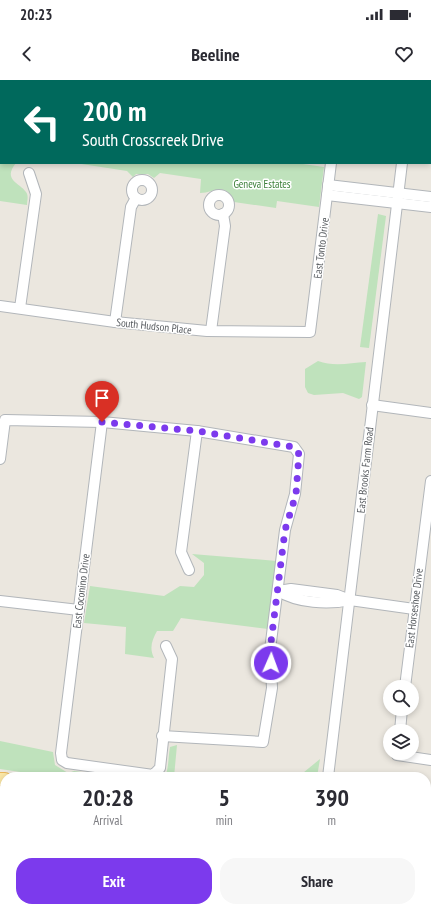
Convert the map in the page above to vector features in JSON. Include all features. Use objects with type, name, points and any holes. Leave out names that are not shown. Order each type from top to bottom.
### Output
[{"type":"street","name":"East Tonto Drive","points":[[310,332],[331,164]]},
{"type":"street","name":"East Brooks Farm Road","points":[[329,772],[402,164]]},
{"type":"street","points":[[20,308],[36,194],[29,173]]},
{"type":"street","points":[[328,185],[397,198],[431,207]]},
{"type":"street","points":[[327,195],[397,198],[431,197]]},
{"type":"street","points":[[115,322],[131,207],[136,198]]},
{"type":"street","points":[[211,331],[225,226],[223,214]]},
{"type":"street","name":"South Hudson Place","points":[[0,306],[115,322],[211,331],[310,332]]},
{"type":"street","points":[[372,405],[431,413]]},
{"type":"street","points":[[0,459],[5,420],[102,422],[197,431],[294,447],[299,454],[296,494],[285,530],[270,650],[272,688],[263,742],[162,736],[172,660],[166,646]]},
{"type":"street","name":"East Coconino Drive","points":[[102,422],[61,753],[62,760],[67,763],[132,772]]},
{"type":"street","points":[[189,570],[181,552],[197,431]]},
{"type":"street","name":"East Horseshoe Drive","points":[[406,680],[431,481]]},
{"type":"street","points":[[278,591],[290,598],[336,604],[350,600],[414,609]]},
{"type":"street","points":[[0,600],[79,610]]},
{"type":"street","name":"East Coconino Drive","points":[[156,772],[160,768],[162,736]]},
{"type":"street","points":[[419,758],[431,760]]},
{"type":"green space","points":[[0,164],[15,164],[12,169],[11,177],[27,194],[27,205],[0,201]]},
{"type":"green space","name":"Geneva Estates","points":[[82,164],[303,164],[324,167],[319,207],[277,201],[276,208],[234,202],[231,196],[223,190],[200,193],[201,179],[160,173],[154,178],[148,174],[136,174],[133,177],[127,171]]},
{"type":"green space","points":[[378,214],[386,216],[369,348],[360,347]]},
{"type":"green space","points":[[318,361],[330,364],[366,362],[362,397],[359,399],[343,393],[314,395],[308,393],[305,387],[305,369]]},
{"type":"green space","points":[[192,554],[277,561],[268,629],[181,618],[173,631],[157,631],[152,644],[154,658],[125,654],[126,627],[84,623],[90,586],[164,596],[180,586],[194,587],[204,575],[204,563]]},
{"type":"green space","points":[[0,741],[53,752],[55,765],[66,772],[20,772],[0,769]]},
{"type":"green space","points":[[177,745],[174,772],[166,772],[170,747]]},
{"type":"green space","points":[[320,759],[318,772],[304,772]]},
{"type":"route","points":[[102,422],[197,431],[294,447],[299,454],[296,494],[285,530],[270,650],[271,663]]}]
